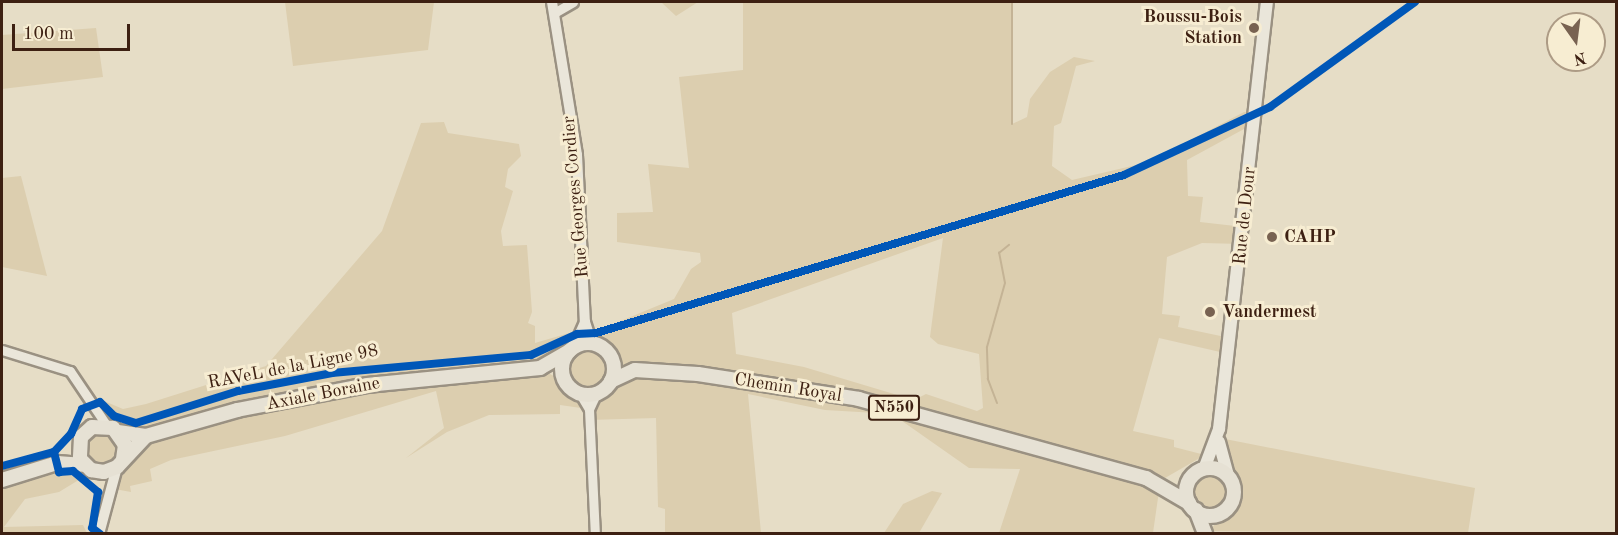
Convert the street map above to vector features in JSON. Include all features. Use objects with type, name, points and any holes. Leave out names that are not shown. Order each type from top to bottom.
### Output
[{"type":"main road","name":"Rue de Dour","points":[[1219,429],[1267,2]]},
{"type":"main road","points":[[592,343],[612,359],[611,381],[596,394],[580,394],[563,377],[572,349],[592,343]]},
{"type":"main road","name":"Axiale Boraine","points":[[112,429],[146,436],[330,391],[540,368],[572,349]]},
{"type":"main road","name":"Chemin Royal","points":[[612,359],[635,370],[745,379],[859,399],[1146,478],[1178,480],[1200,471]]},
{"type":"main road","name":"Axiale Boraine","points":[[540,368],[563,377]]},
{"type":"main road","name":"Chemin Royal","points":[[611,381],[635,370]]},
{"type":"main road","points":[[57,463],[82,437],[112,429],[125,445],[120,463]]},
{"type":"main road","points":[[1219,429],[1219,457],[1228,476],[1233,498],[1207,534],[1192,507],[1186,490],[1200,471],[1219,429]]},
{"type":"main road","points":[[2,480],[57,463],[87,468],[120,463],[146,436]]},
{"type":"main road","points":[[82,437],[87,468]]},
{"type":"main road","points":[[1200,471],[1228,476]]},
{"type":"main road","name":"Chemin Royal","points":[[1146,478],[1192,507]]},
{"type":"main road","points":[[1192,507],[1220,513]]},
{"type":"street","points":[[553,7],[573,2]]},
{"type":"street","name":"Rue Georges Cordier","points":[[553,7],[577,155],[585,322],[592,343]]},
{"type":"street","name":"Rue Georges Cordier","points":[[572,349],[585,322]]},
{"type":"street","points":[[2,350],[70,371],[90,405],[112,429]]},
{"type":"street","points":[[580,394],[589,409],[596,534]]},
{"type":"street","points":[[589,409],[596,394]]},
{"type":"street","points":[[82,437],[90,405]]},
{"type":"street","points":[[99,534],[108,496],[120,463]]},
{"type":"street","points":[[87,468],[108,496]]},
{"type":"shaded area","points":[[285,2],[434,2],[428,50],[293,66]]},
{"type":"shaded area","points":[[661,2],[698,2],[676,16]]},
{"type":"shaded area","points":[[743,2],[1012,2],[1012,124],[1027,117],[1030,99],[1050,72],[1074,57],[1095,61],[1076,66],[1061,123],[1054,126],[1052,166],[1072,180],[1149,162],[1244,112],[1256,113],[1254,130],[1244,129],[1187,160],[1188,196],[1203,197],[1200,222],[1244,227],[1242,244],[1202,243],[1167,257],[1162,314],[1180,316],[1178,327],[1230,338],[1229,354],[1159,338],[1133,431],[1174,440],[1174,447],[1205,455],[1165,478],[1048,456],[1159,491],[1153,533],[999,533],[1020,469],[969,468],[902,421],[876,413],[825,410],[748,394],[761,533],[665,533],[665,509],[658,507],[656,418],[589,420],[588,409],[560,405],[560,414],[489,415],[447,432],[406,458],[444,428],[436,391],[285,436],[171,460],[150,469],[152,481],[130,486],[131,492],[109,488],[136,442],[90,405],[104,401],[123,409],[146,404],[266,366],[382,231],[421,123],[444,122],[448,133],[519,144],[521,156],[508,169],[505,187],[513,191],[501,231],[503,246],[527,245],[532,312],[528,323],[535,326],[535,343],[583,329],[581,339],[541,369],[588,395],[634,370],[612,359],[589,334],[674,299],[691,269],[701,262],[700,253],[617,242],[617,213],[653,212],[648,164],[689,168],[679,77],[743,70]],"holes":[[[943,238],[930,337],[938,344],[979,354],[983,408],[977,411],[926,394],[914,400],[804,367],[736,354],[732,313]]]},
{"type":"shaded area","points":[[96,28],[103,77],[2,89],[2,35]]},
{"type":"shaded area","points":[[21,176],[47,276],[2,267],[2,178]]},
{"type":"shaded area","points":[[588,350],[601,355],[606,368],[601,381],[588,386],[575,381],[570,368],[575,355]]},
{"type":"shaded area","points":[[101,432],[113,437],[118,449],[113,461],[101,466],[89,461],[84,449],[89,437]]},
{"type":"shaded area","points":[[1220,438],[1475,488],[1468,533],[1210,531],[1233,498],[1232,483],[1221,465]]},
{"type":"shaded area","points":[[54,452],[59,472],[82,478],[59,492],[25,499],[4,527],[83,525],[87,533],[2,534],[2,466]]},
{"type":"shaded area","points":[[1210,476],[1221,481],[1226,492],[1221,503],[1210,508],[1199,503],[1194,492],[1199,481]]},
{"type":"shaded area","points":[[932,491],[942,493],[919,533],[884,533],[903,504]]},
{"type":"waterway","points":[[1012,2],[1012,124]]},
{"type":"waterway","points":[[997,403],[988,379],[987,347],[1005,283],[999,253],[1009,245]]},
{"type":"cycle path","name":"RAVeL de la Ligne 98","points":[[2,466],[54,452],[71,434],[82,409],[100,402],[114,416],[136,423],[238,391],[332,373],[531,355],[577,334],[596,333],[1124,175],[1270,107],[1415,2]]},
{"type":"cycle path","points":[[54,452],[59,472],[73,471],[98,492],[92,528],[100,534]]},
{"type":"place","name":"Boussu-Bois Station","points":[[1254,28]]},
{"type":"place","name":"CAHP","points":[[1272,237]]},
{"type":"place","name":"Vandermest","points":[[1210,312]]}]
